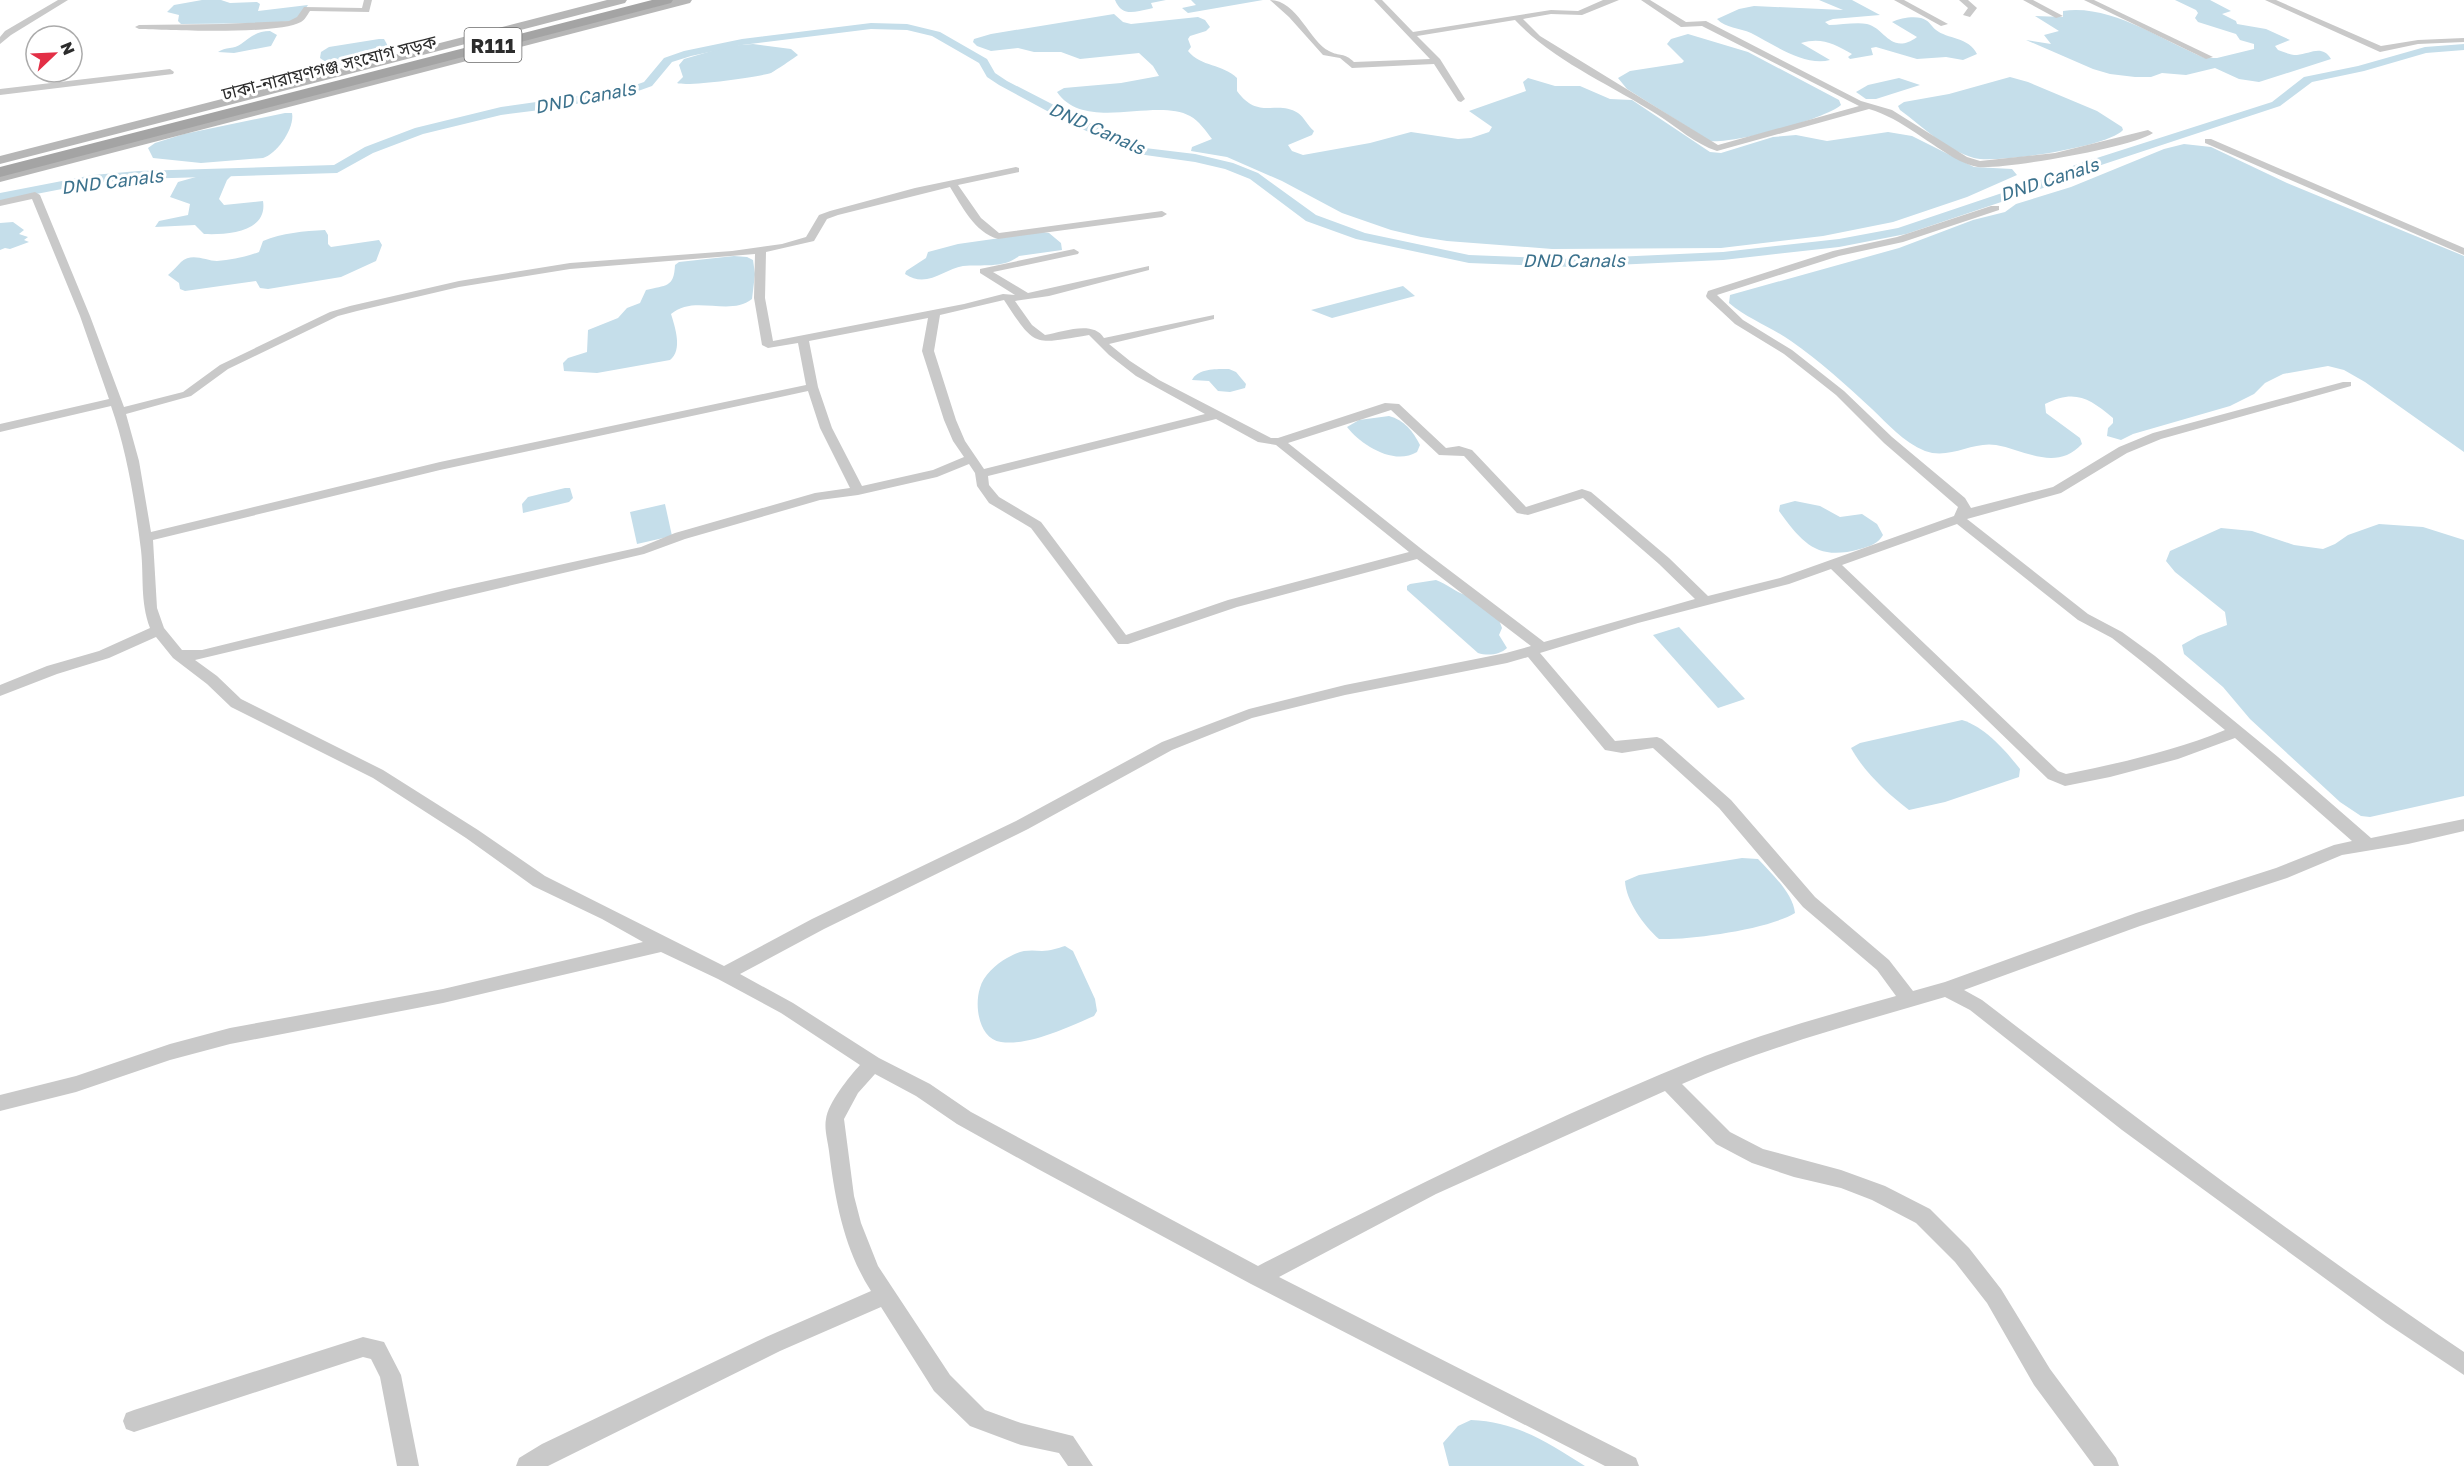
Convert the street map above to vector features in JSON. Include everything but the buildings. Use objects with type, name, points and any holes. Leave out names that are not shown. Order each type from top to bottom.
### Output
[{"type":"main road","name":"ঢাকা-নারায়ণগঞ্জ সংযোগ সড়ক","points":[[0,167],[652,2]]},
{"type":"main road","name":"ঢাকা-নারায়ণগঞ্জ সংযোগ সড়ক","points":[[0,172],[316,87]]},
{"type":"street","points":[[0,42],[8,33],[64,0]]},
{"type":"street","points":[[139,27],[234,27],[290,23],[299,20],[307,9],[366,10],[368,0]]},
{"type":"street","points":[[0,178],[621,0]]},
{"type":"street","points":[[652,2],[686,0]]},
{"type":"street","points":[[1274,0],[1292,15],[1326,53],[1343,56],[1352,65],[1437,61]]},
{"type":"street","points":[[1378,0],[1437,61],[1461,99]]},
{"type":"street","points":[[1413,34],[1551,12],[1565,14],[1588,10],[1600,2],[1615,0]]},
{"type":"street","points":[[1645,0],[1684,25],[1703,23],[1866,107],[1888,112],[1964,159],[1979,164],[2055,156],[2148,133]]},
{"type":"street","points":[[1898,0],[1944,24]]},
{"type":"street","points":[[1963,0],[1973,8],[1967,15]]},
{"type":"street","points":[[2027,0],[2059,16]]},
{"type":"street","points":[[2088,0],[2209,57]]},
{"type":"street","points":[[2269,0],[2380,49],[2418,42],[2464,39]]},
{"type":"street","points":[[1517,17],[1546,44],[1661,113],[1711,147],[1723,147],[1866,107]]},
{"type":"street","points":[[0,92],[170,72]]},
{"type":"street","points":[[0,160],[366,74]]},
{"type":"street","points":[[2208,141],[2464,252]]},
{"type":"street","points":[[0,428],[187,394],[224,367],[334,314],[377,302],[492,278],[570,266],[761,251],[798,244],[810,239],[824,217],[834,213],[952,183],[1016,170]]},
{"type":"street","points":[[952,183],[979,221],[990,233],[998,236],[1162,214]]},
{"type":"street","points":[[0,203],[35,195],[85,316],[118,407],[133,461],[146,537],[150,608],[158,630],[178,655],[212,680],[236,704],[378,774],[472,834],[539,881],[608,914],[662,945],[724,974],[787,1008],[873,1064],[923,1090],[964,1118],[1035,1158],[1257,1277],[1628,1466]]},
{"type":"street","points":[[1961,516],[1965,506],[1888,440],[1840,393],[1788,352],[1739,322],[1711,296],[1712,293],[1837,253],[1880,245],[1995,208]]},
{"type":"street","points":[[761,251],[758,291],[760,317],[768,345],[965,307],[1003,297],[1009,300],[1037,337],[1044,339],[1090,331],[1096,334],[1112,353],[1138,372],[1216,415],[1230,419],[1264,440],[1279,442],[1389,406],[1395,407],[1443,452],[1459,450],[1468,453],[1522,510],[1528,511],[1582,492],[1587,495],[1664,561],[1705,601]]},
{"type":"street","points":[[1026,297],[984,271],[1074,252]]},
{"type":"street","points":[[1009,300],[1036,297],[1145,268]]},
{"type":"street","points":[[935,311],[928,351],[950,420],[959,441],[981,473],[983,486],[994,500],[1036,525],[1123,641],[1233,603],[1419,554]]},
{"type":"street","points":[[1100,341],[1210,317]]},
{"type":"street","points":[[803,339],[812,387],[826,428],[858,491]]},
{"type":"street","points":[[724,974],[818,924],[1013,830],[1167,746],[1249,714],[1311,698],[1477,665],[1784,581],[1961,516],[2057,490],[2123,450],[2157,436],[2347,384]]},
{"type":"street","points":[[146,537],[440,466],[812,387]]},
{"type":"street","points":[[981,473],[1216,415]]},
{"type":"street","points":[[1279,442],[1536,649],[1610,746],[1620,749],[1650,742],[1657,743],[1706,785],[1750,831],[1809,902],[1883,966],[1908,1000]]},
{"type":"street","points":[[178,655],[202,655],[450,594],[644,550],[680,536],[742,520],[759,512],[819,496],[858,491],[937,473],[971,458]]},
{"type":"street","points":[[1961,516],[2083,617],[2126,641],[2307,790],[2368,845]]},
{"type":"street","points":[[1832,563],[2053,775],[2065,780],[2150,763],[2170,758],[2237,732]]},
{"type":"street","points":[[0,691],[52,670],[105,655],[158,630]]},
{"type":"street","points":[[1257,1277],[1429,1188],[1667,1080],[1755,1047],[1946,989],[2156,913],[2281,873],[2340,849],[2464,825]]},
{"type":"street","points":[[0,1103],[76,1084],[230,1036],[443,996],[662,945]]},
{"type":"street","points":[[1946,989],[1976,1005],[2138,1131],[2393,1316],[2464,1364]]},
{"type":"street","points":[[873,1064],[851,1087],[835,1119],[844,1196],[851,1223],[870,1272],[883,1296],[942,1383],[978,1418],[1021,1434],[1065,1444],[1082,1466]]},
{"type":"street","points":[[1667,1080],[1690,1107],[1724,1138],[1759,1157],[1841,1179],[1878,1193],[1923,1216],[1962,1255],[1994,1296],[2042,1377],[2108,1466]]},
{"type":"street","points":[[527,1466],[550,1452],[773,1344],[883,1296]]},
{"type":"street","points":[[134,1421],[363,1347],[377,1349],[390,1375],[408,1466]]},
{"type":"water","points":[[202,0],[221,0],[230,3],[257,2],[260,4],[258,11],[308,5],[297,20],[275,23],[181,24],[178,21],[179,15],[167,12],[174,5]]},
{"type":"water","points":[[1115,0],[1166,0],[1151,3],[1153,8],[1129,12],[1121,9]]},
{"type":"water","points":[[1191,0],[1263,0],[1188,13],[1182,8],[1196,5]]},
{"type":"water","points":[[1819,0],[1852,0],[1880,15],[1833,19],[1825,22],[1829,25],[1867,24],[1894,42],[1901,44],[1917,37],[1892,22],[1906,18],[1921,18],[1941,33],[1969,44],[1977,54],[1963,60],[1946,57],[1917,59],[1876,47],[1871,48],[1873,55],[1850,59],[1848,57],[1852,54],[1828,42],[1801,43],[1830,60],[1810,60],[1789,53],[1751,33],[1728,26],[1717,19],[1739,9],[1754,6],[1843,10]]},
{"type":"water","points":[[2175,0],[2210,0],[2231,11],[2222,14],[2236,21],[2237,24],[2266,29],[2290,40],[2275,46],[2278,50],[2297,55],[2320,51],[2331,59],[2259,82],[2239,79],[2215,68],[2186,75],[2162,73],[2151,77],[2135,77],[2093,69],[2026,40],[2051,44],[2044,35],[2059,31],[2035,16],[2063,17],[2063,11],[2081,10],[2118,18],[2205,58],[2217,58],[2254,49],[2254,44],[2240,40],[2236,34],[2198,22],[2195,18],[2198,13],[2196,10]]},
{"type":"water","points":[[1114,14],[1123,22],[1131,24],[1198,17],[1205,20],[1210,27],[1206,31],[1190,36],[1188,39],[1191,47],[1188,51],[1199,60],[1231,73],[1237,78],[1237,91],[1253,105],[1290,109],[1298,113],[1314,131],[1312,135],[1288,145],[1292,151],[1303,155],[1370,143],[1411,132],[1458,139],[1471,138],[1489,132],[1492,127],[1469,111],[1526,91],[1523,82],[1528,78],[1555,86],[1580,86],[1610,99],[1632,100],[1710,152],[1721,153],[1773,137],[1796,135],[1827,141],[1888,132],[1912,136],[1974,167],[2012,169],[2017,175],[1967,197],[1893,222],[1823,236],[1721,248],[1552,249],[1421,237],[1391,230],[1342,213],[1282,181],[1227,157],[1191,151],[1192,147],[1212,139],[1190,116],[1175,111],[1158,110],[1102,113],[1085,110],[1069,104],[1057,92],[1064,88],[1121,83],[1159,76],[1153,66],[1139,53],[1080,59],[1061,52],[1034,52],[1018,48],[991,51],[973,42],[974,39],[991,34]]},
{"type":"water","points":[[270,31],[277,35],[271,46],[234,53],[218,52],[239,46],[257,33]]},
{"type":"water","points":[[1688,34],[1748,52],[1839,100],[1841,105],[1816,117],[1777,130],[1738,139],[1710,141],[1627,89],[1618,78],[1630,71],[1682,63],[1684,61],[1667,44],[1671,39]]},
{"type":"water","points":[[384,39],[389,48],[386,52],[371,59],[334,64],[320,58],[321,52],[329,47]]},
{"type":"water","points":[[753,44],[791,49],[798,55],[771,73],[764,75],[708,83],[677,83],[683,77],[679,65],[684,59],[729,46]]},
{"type":"water","points":[[2010,77],[2028,82],[2097,111],[2122,127],[2123,130],[2096,142],[2051,153],[2004,159],[1974,158],[1944,144],[1900,110],[1898,106],[1904,102],[1949,94]]},
{"type":"water","points":[[1899,78],[1920,85],[1876,99],[1866,99],[1856,92],[1868,85]]},
{"type":"water","points":[[292,113],[288,133],[274,151],[263,158],[201,163],[153,158],[148,148],[155,143],[184,134]]},
{"type":"water","points":[[2184,144],[2211,147],[2287,183],[2464,256],[2464,452],[2365,382],[2344,370],[2328,366],[2283,374],[2265,383],[2254,394],[2230,406],[2133,434],[2121,440],[2107,436],[2113,418],[2096,405],[2081,398],[2056,399],[2045,404],[2046,413],[2080,438],[2082,444],[2062,457],[2040,457],[1987,444],[1952,452],[1934,453],[1925,451],[1903,438],[1843,382],[1812,357],[1729,303],[1730,295],[1899,248],[1973,220],[2005,212],[2016,204],[2071,187],[2164,149]]},
{"type":"water","points":[[234,173],[227,180],[219,199],[224,205],[263,201],[263,211],[253,225],[244,230],[224,234],[204,234],[195,225],[155,227],[159,221],[188,215],[190,204],[170,197],[178,182],[203,175]]},
{"type":"water","points":[[13,222],[24,230],[19,234],[28,237],[24,240],[29,242],[0,250],[0,223]]},
{"type":"water","points":[[325,230],[328,235],[328,244],[331,247],[379,240],[382,245],[376,261],[341,277],[268,289],[260,288],[256,281],[185,291],[180,289],[179,283],[168,275],[185,259],[199,258],[217,261],[238,258],[259,252],[263,241],[270,238]]},
{"type":"water","points":[[1049,233],[1061,243],[1062,250],[1019,256],[1006,263],[963,266],[928,279],[921,280],[905,274],[926,258],[928,252],[958,244]]},
{"type":"water","points":[[734,256],[753,260],[755,274],[752,299],[733,306],[690,306],[680,308],[671,314],[677,344],[674,356],[670,360],[597,373],[564,371],[563,363],[568,358],[587,352],[588,330],[618,318],[627,308],[640,303],[646,290],[671,282],[675,265],[679,262]]},
{"type":"water","points":[[1403,286],[1415,296],[1332,318],[1311,310]]},
{"type":"water","points":[[1229,369],[1236,372],[1246,384],[1245,388],[1230,392],[1218,391],[1209,381],[1192,380],[1203,371]]},
{"type":"water","points":[[1389,416],[1404,423],[1411,431],[1420,445],[1417,452],[1408,456],[1388,455],[1369,447],[1347,427],[1359,420]]},
{"type":"water","points":[[570,488],[573,498],[569,502],[523,513],[522,504],[528,497]]},
{"type":"water","points":[[1795,501],[1820,506],[1840,517],[1862,514],[1877,524],[1883,535],[1876,543],[1860,549],[1833,553],[1822,551],[1804,541],[1779,511],[1780,505]]},
{"type":"water","points":[[665,504],[672,536],[637,544],[630,512]]},
{"type":"water","points":[[2379,524],[2423,527],[2464,540],[2464,796],[2370,817],[2361,816],[2340,802],[2250,719],[2223,687],[2184,654],[2182,645],[2227,625],[2225,612],[2175,572],[2166,561],[2170,551],[2221,528],[2252,531],[2294,545],[2323,549],[2348,535]]},
{"type":"water","points":[[1436,580],[1466,595],[1499,620],[1502,628],[1499,635],[1507,648],[1493,654],[1478,653],[1407,590],[1410,584]]},
{"type":"water","points":[[1679,627],[1745,699],[1718,708],[1653,635]]},
{"type":"water","points":[[1962,720],[1979,728],[2001,747],[2020,769],[2019,777],[1945,802],[1909,810],[1877,782],[1851,748],[1860,743]]},
{"type":"water","points":[[1742,858],[1758,859],[1786,891],[1795,913],[1749,929],[1690,938],[1659,939],[1637,913],[1626,889],[1625,881],[1639,875]]},
{"type":"water","points":[[1065,946],[1073,951],[1095,999],[1097,1011],[1094,1016],[1049,1035],[1024,1041],[994,1040],[983,1028],[978,1012],[978,995],[990,971],[1020,952]]},
{"type":"water","points":[[1471,1420],[1517,1429],[1544,1441],[1585,1466],[1449,1466],[1443,1443],[1458,1426]]},
{"type":"waterway","name":"DND Canals","points":[[0,197],[93,179],[138,175],[337,169],[369,150],[419,131],[501,111],[623,93],[648,84],[668,60],[688,53],[742,42],[871,26],[907,27],[936,34],[983,61],[991,75],[1003,83],[1077,122],[1142,151],[1195,158],[1229,166],[1254,176],[1311,218],[1361,236],[1469,259],[1571,263],[1723,256],[1839,243],[1901,231],[2042,184],[2079,168],[2276,104],[2308,79],[2360,69],[2425,50],[2464,47]]}]
